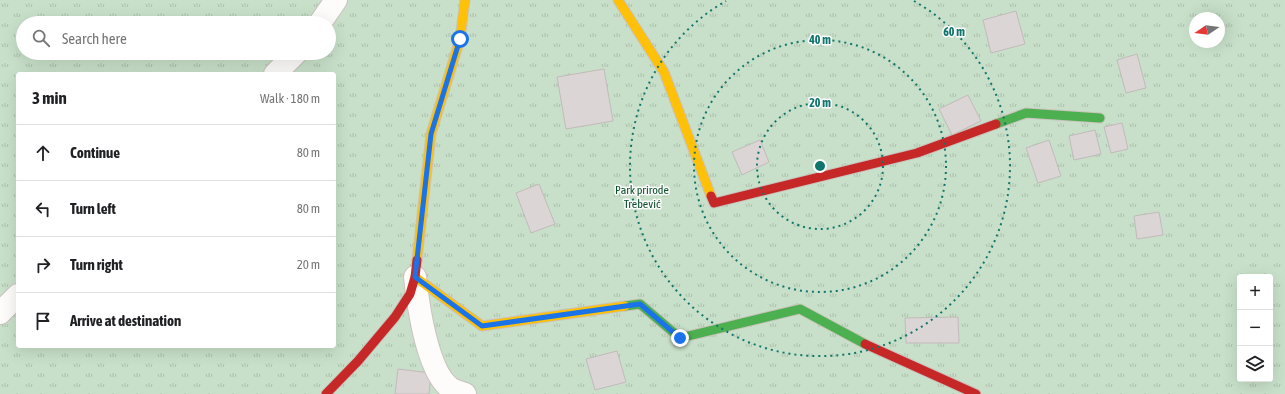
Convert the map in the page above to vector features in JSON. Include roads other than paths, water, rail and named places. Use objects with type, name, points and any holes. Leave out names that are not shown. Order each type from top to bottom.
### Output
[{"type":"street","points":[[325,16],[336,0]]},
{"type":"street","points":[[326,394],[358,361],[395,317],[410,294],[415,277],[431,134],[460,39],[465,0]]},
{"type":"street","points":[[618,0],[664,72],[714,203],[917,153],[1026,113],[1100,118]]},
{"type":"street","points":[[277,72],[289,60]]},
{"type":"street","points":[[415,277],[421,316],[433,362],[441,378],[450,388],[465,394]]},
{"type":"street","points":[[415,277],[482,326],[640,304],[680,338],[800,309],[872,348],[976,394]]},
{"type":"street","points":[[0,313],[16,297]]},
{"type":"park label","name":"Park prirode Trebević","points":[[642,197]]}]
